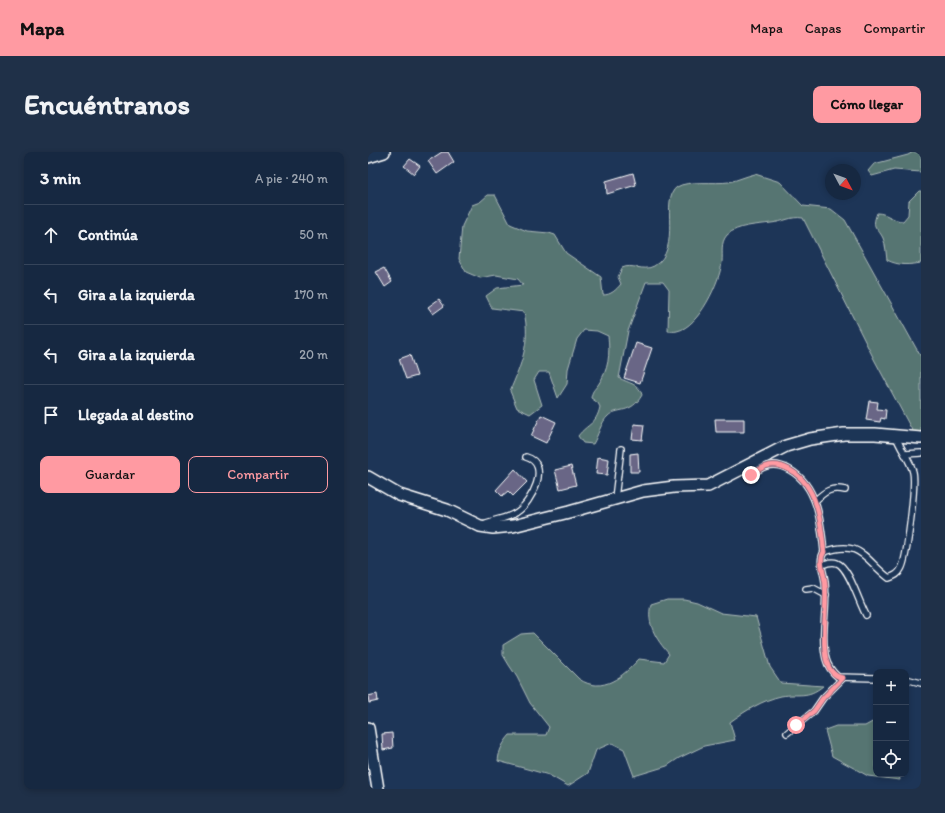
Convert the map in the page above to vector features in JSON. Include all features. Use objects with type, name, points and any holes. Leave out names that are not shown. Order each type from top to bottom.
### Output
[{"type":"street","points":[[368,158],[384,152]]},
{"type":"street","points":[[368,477],[399,496],[447,510],[480,526],[493,528],[513,526],[615,498],[658,489],[708,486],[786,446],[810,439],[844,434],[875,434],[921,438]]},
{"type":"street","points":[[368,728],[372,773],[378,789]]},
{"type":"lane","points":[[824,552],[841,548],[854,549],[864,554],[889,578],[895,576],[901,569],[906,553],[915,488],[913,471],[905,454],[899,446],[896,436]]},
{"type":"lane","points":[[615,498],[622,449]]},
{"type":"lane","points":[[905,454],[921,453]]},
{"type":"lane","points":[[480,526],[515,514],[528,503],[534,489],[539,468],[538,464],[533,459],[526,457]]},
{"type":"lane","points":[[751,475],[762,467],[773,464],[784,466],[796,474],[808,487],[815,501],[819,515],[824,552],[821,557],[826,582],[824,622],[826,659],[830,671],[838,677],[843,678],[873,678]]},
{"type":"lane","points":[[815,501],[826,491],[835,488],[845,490]]},
{"type":"lane","points":[[822,565],[830,562],[839,563],[846,571],[866,615]]},
{"type":"lane","points":[[806,589],[813,588],[826,595]]},
{"type":"lane","points":[[787,733],[814,711],[823,698],[843,678]]},
{"type":"lane","points":[[909,680],[921,683]]},
{"type":"green space","points":[[913,152],[921,152],[921,172],[894,170],[872,176],[868,171],[874,164],[908,155]]},
{"type":"green space","points":[[755,174],[780,182],[803,206],[831,209],[845,220],[921,357],[921,433],[913,432],[875,361],[803,218],[791,218],[776,222],[742,227],[727,235],[723,241],[722,262],[713,291],[700,312],[685,328],[676,331],[668,331],[669,290],[663,282],[646,282],[628,331],[619,378],[639,388],[642,395],[638,401],[629,408],[612,413],[608,416],[603,422],[593,444],[583,443],[578,436],[594,421],[600,407],[598,403],[591,398],[607,367],[609,356],[608,336],[597,331],[584,330],[577,339],[568,369],[567,384],[558,398],[549,372],[539,372],[534,380],[542,405],[530,414],[517,408],[510,391],[518,372],[526,343],[526,323],[524,312],[492,308],[486,296],[497,288],[523,285],[518,279],[496,275],[480,278],[466,272],[459,259],[462,226],[472,205],[480,202],[488,195],[495,195],[510,224],[527,231],[555,235],[566,253],[601,277],[603,295],[606,295],[613,292],[621,284],[618,277],[622,268],[630,266],[650,268],[663,258],[669,237],[670,202],[672,193],[677,187],[695,183],[729,182]]},
{"type":"green space","points":[[919,191],[921,191],[921,263],[904,264],[891,262],[887,260],[884,241],[875,225],[875,218],[877,213],[881,213],[896,220],[903,221],[908,215],[909,201]]},
{"type":"green space","points":[[667,599],[684,599],[697,602],[721,613],[756,617],[770,667],[781,683],[823,686],[812,693],[781,696],[761,703],[730,722],[735,740],[704,746],[679,758],[667,766],[634,776],[624,749],[612,743],[596,750],[588,773],[568,786],[549,775],[498,761],[499,753],[510,735],[546,735],[549,727],[530,703],[517,677],[503,655],[503,645],[521,634],[533,633],[579,679],[596,685],[604,684],[626,672],[639,659],[664,662],[669,654],[653,631],[650,611],[651,604]]},
{"type":"green space","points":[[873,722],[873,777],[868,776],[832,756],[825,730],[836,726],[865,726]]},
{"type":"green space","points":[[876,777],[900,777],[900,780]]},
{"type":"building","points":[[442,152],[448,152],[454,162],[437,174],[428,161]]},
{"type":"building","points":[[410,159],[420,166],[414,174],[404,166]]},
{"type":"building","points":[[633,173],[636,185],[607,194],[606,181]]},
{"type":"building","points":[[384,268],[392,282],[385,287],[376,272]]},
{"type":"building","points":[[439,299],[444,306],[433,314],[428,307]]},
{"type":"building","points":[[636,343],[652,348],[640,383],[624,378]]},
{"type":"building","points":[[410,355],[417,376],[406,379],[399,359]]},
{"type":"building","points":[[869,401],[878,402],[877,409],[886,410],[885,419],[881,418],[880,422],[866,420]]},
{"type":"building","points":[[541,415],[556,422],[546,443],[531,436]]},
{"type":"building","points":[[715,419],[744,419],[744,432],[716,432]]},
{"type":"building","points":[[634,424],[644,425],[642,440],[632,439]]},
{"type":"building","points":[[638,453],[639,472],[630,472],[630,454]]},
{"type":"building","points":[[598,457],[609,459],[607,475],[596,474]]},
{"type":"building","points":[[571,466],[576,485],[560,489],[555,470]]},
{"type":"building","points":[[515,469],[527,482],[513,496],[508,491],[502,496],[496,490]]},
{"type":"building","points":[[377,694],[378,701],[369,703],[368,696]]},
{"type":"building","points":[[392,733],[393,748],[383,750],[382,734]]},
{"type":"route","points":[[751,475],[762,467],[773,464],[784,466],[796,474],[808,487],[815,501],[819,515],[824,552],[821,557],[826,582],[824,622],[826,659],[830,671],[838,677],[843,678],[823,698],[814,711],[796,725]]}]
